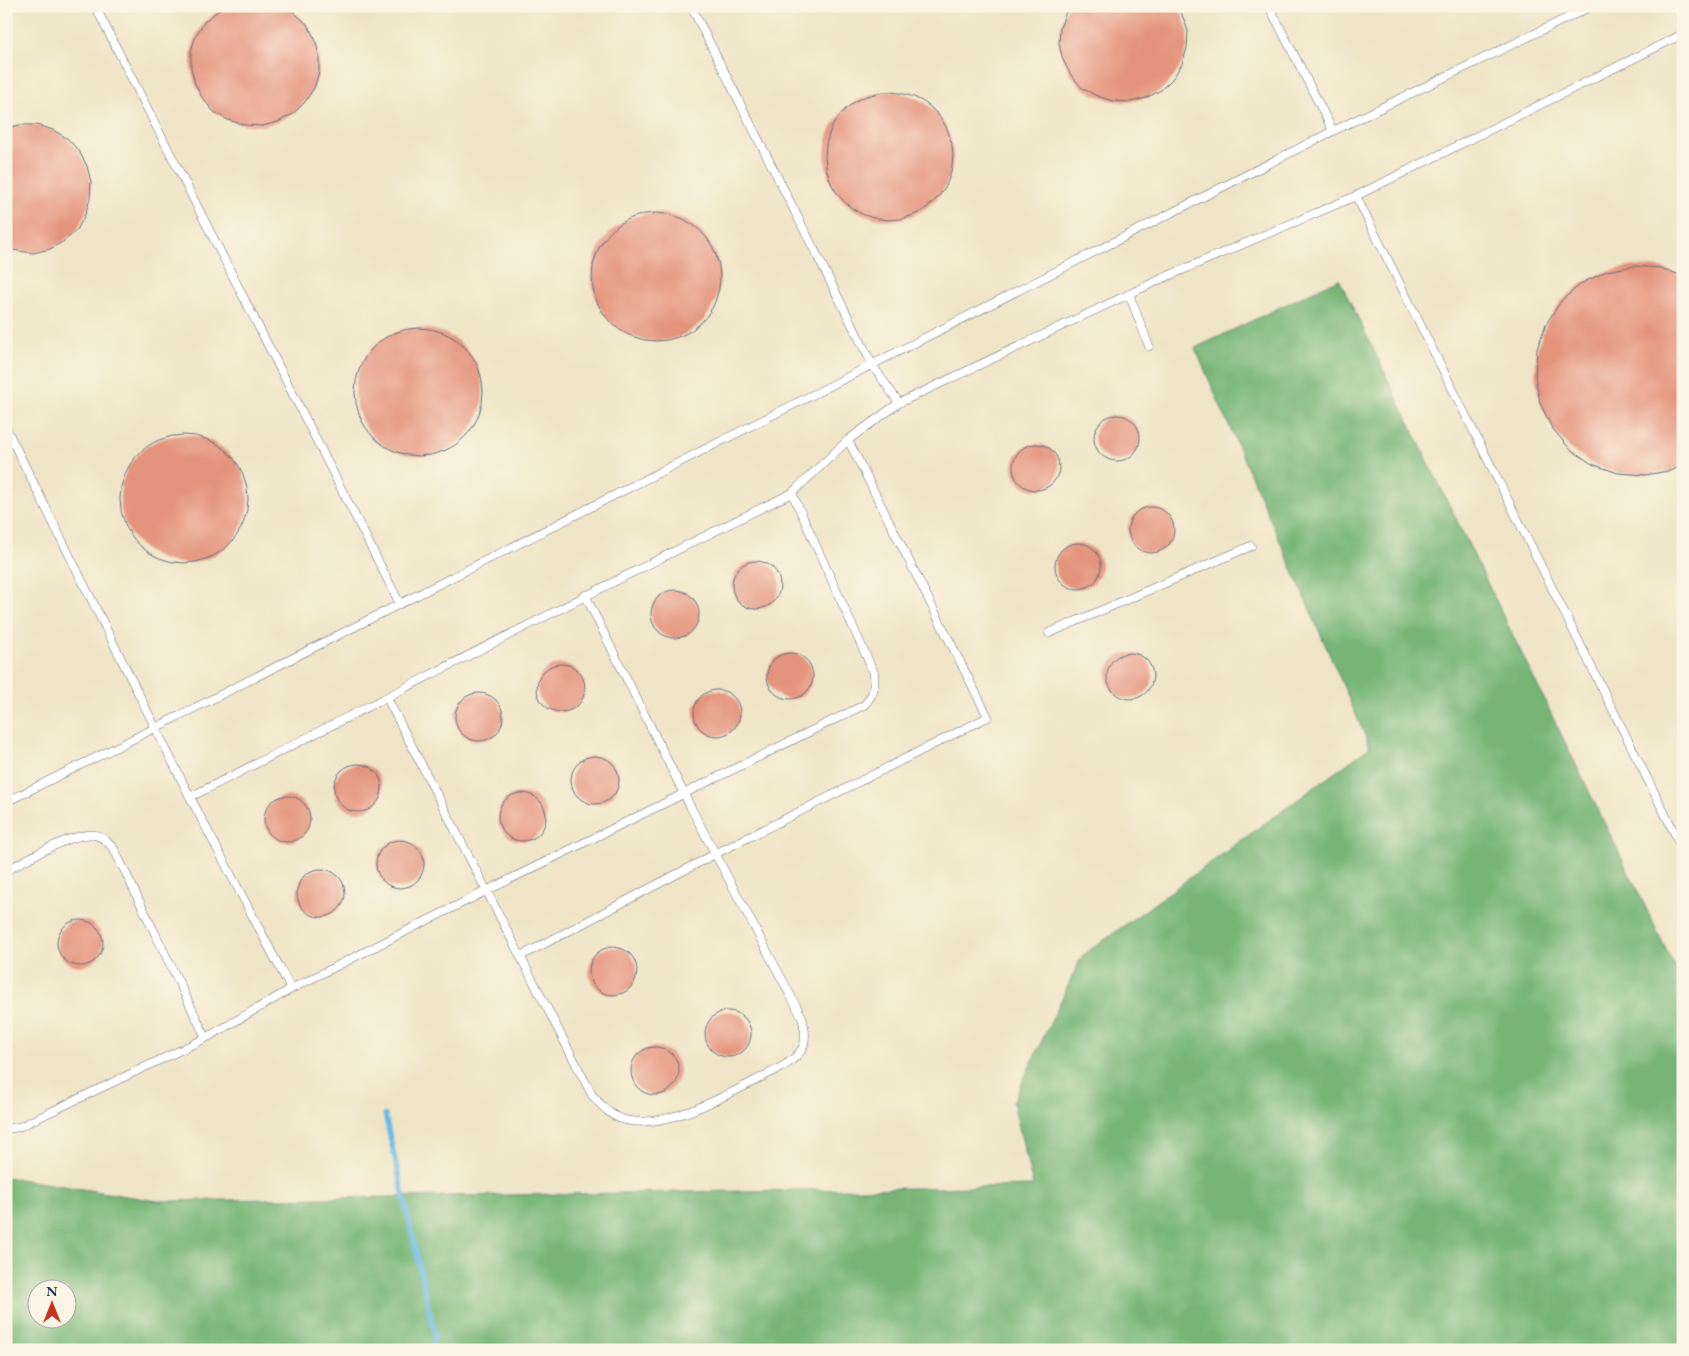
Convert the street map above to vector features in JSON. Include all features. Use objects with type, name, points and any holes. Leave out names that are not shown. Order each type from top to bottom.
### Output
[{"type":"lane","points":[[95,6],[400,604]]},
{"type":"lane","points":[[691,6],[873,366],[899,403]]},
{"type":"lane","points":[[1270,6],[1333,131]]},
{"type":"lane","points":[[6,802],[157,728],[873,366],[1333,131],[1592,6]]},
{"type":"lane","points":[[190,797],[387,698],[585,595],[792,493],[848,440],[899,403],[1129,294],[1356,196],[1683,34]]},
{"type":"lane","points":[[1356,196],[1683,850]]},
{"type":"lane","points":[[1129,294],[1149,346]]},
{"type":"lane","points":[[6,428],[190,797],[291,990]]},
{"type":"lane","points":[[521,956],[717,854],[988,717],[848,440]]},
{"type":"lane","points":[[6,1129],[19,1127],[206,1038],[291,990],[486,891],[864,705],[871,698],[875,686],[874,673],[792,493]]},
{"type":"lane","points":[[1049,633],[1251,546]]},
{"type":"lane","points":[[387,698],[592,1095],[604,1109],[623,1120],[644,1122],[675,1118],[782,1066],[798,1057],[805,1045],[805,1030],[802,1017],[691,808],[585,595]]},
{"type":"lane","points":[[6,870],[45,850],[82,836],[94,835],[104,838],[114,849],[206,1038]]},
{"type":"green space","points":[[1339,279],[1683,984],[1683,1350],[6,1350],[6,1177],[158,1201],[1033,1186],[1013,1102],[1082,956],[1370,747],[1195,348]]},
{"type":"building","points":[[224,6],[287,6],[307,24],[315,39],[319,55],[319,72],[314,88],[305,102],[293,114],[278,122],[262,126],[245,125],[228,120],[214,112],[203,99],[195,84],[191,68],[191,51],[196,35],[205,21]]},
{"type":"building","points":[[1068,6],[1179,6],[1188,31],[1187,48],[1182,64],[1173,78],[1161,90],[1146,98],[1130,102],[1113,101],[1097,96],[1082,88],[1071,75],[1063,60],[1059,44],[1060,28]]},
{"type":"building","points":[[889,92],[913,97],[925,103],[934,111],[942,120],[948,132],[953,156],[948,180],[942,192],[934,201],[925,209],[913,215],[889,220],[865,215],[853,209],[844,201],[836,192],[830,180],[825,156],[830,132],[836,120],[844,111],[853,103],[865,97]]},
{"type":"building","points":[[20,125],[37,125],[53,130],[68,139],[79,151],[87,166],[91,182],[90,199],[85,215],[77,230],[64,241],[50,249],[33,253],[6,249],[6,128]]},
{"type":"building","points":[[656,213],[680,218],[692,224],[701,232],[709,241],[715,253],[720,277],[715,301],[709,313],[701,322],[692,330],[680,336],[656,341],[632,336],[620,330],[611,322],[603,313],[597,301],[592,277],[597,253],[603,241],[611,232],[620,224],[632,218]]},
{"type":"building","points":[[1634,266],[1661,268],[1683,276],[1683,465],[1673,470],[1646,475],[1618,473],[1592,464],[1570,449],[1552,428],[1540,403],[1535,376],[1537,349],[1546,324],[1561,301],[1582,283],[1607,271]]},
{"type":"building","points":[[419,328],[443,333],[455,339],[464,347],[472,356],[478,368],[483,392],[478,416],[472,428],[464,437],[455,445],[443,451],[419,456],[395,451],[383,445],[374,437],[366,428],[360,416],[355,392],[360,368],[366,356],[374,347],[383,339],[395,333]]},
{"type":"building","points":[[1112,415],[1122,415],[1134,421],[1139,429],[1139,447],[1134,455],[1126,460],[1112,461],[1104,458],[1097,451],[1094,443],[1094,433],[1097,425],[1104,418]]},
{"type":"building","points":[[184,435],[208,440],[220,446],[229,454],[237,463],[243,475],[248,499],[243,523],[237,535],[229,544],[220,552],[208,558],[184,563],[160,558],[148,552],[139,544],[131,535],[125,523],[120,499],[125,475],[131,463],[139,454],[148,446],[160,440]]},
{"type":"building","points":[[1031,444],[1041,444],[1053,450],[1058,458],[1058,476],[1053,484],[1045,489],[1031,490],[1023,487],[1016,480],[1013,472],[1013,462],[1016,454],[1023,447]]},
{"type":"building","points":[[1146,507],[1156,507],[1168,513],[1173,521],[1173,539],[1168,547],[1160,552],[1146,553],[1138,550],[1131,543],[1128,535],[1128,525],[1131,517],[1138,510]]},
{"type":"building","points":[[1073,543],[1083,543],[1095,549],[1100,557],[1100,575],[1095,583],[1087,588],[1073,589],[1065,586],[1058,579],[1055,571],[1055,561],[1058,553],[1065,546]]},
{"type":"building","points":[[756,561],[765,563],[773,568],[778,576],[780,585],[778,594],[773,602],[765,607],[756,609],[747,607],[739,602],[734,594],[732,585],[734,576],[739,568],[747,563]]},
{"type":"building","points":[[675,590],[684,592],[692,597],[697,605],[699,614],[697,623],[692,631],[684,636],[675,638],[666,636],[658,631],[653,623],[651,614],[653,605],[658,597],[666,592]]},
{"type":"building","points":[[785,653],[795,653],[807,659],[812,667],[812,685],[807,693],[799,698],[785,699],[777,696],[770,689],[767,681],[767,671],[770,663],[777,656]]},
{"type":"building","points":[[1125,653],[1135,653],[1147,659],[1152,667],[1152,685],[1147,693],[1139,698],[1125,699],[1117,696],[1110,689],[1107,681],[1107,671],[1110,663],[1117,656]]},
{"type":"building","points":[[561,664],[570,666],[578,671],[583,679],[585,688],[583,697],[578,705],[570,710],[561,712],[552,710],[544,705],[539,697],[537,688],[539,679],[544,671],[552,666]]},
{"type":"building","points":[[712,690],[722,690],[734,696],[739,704],[739,722],[734,730],[726,735],[712,736],[704,733],[697,726],[694,718],[694,708],[697,700],[704,693]]},
{"type":"building","points":[[479,693],[488,695],[496,700],[501,708],[503,717],[501,726],[496,734],[488,739],[479,741],[470,739],[462,734],[457,726],[455,717],[457,708],[462,700],[470,695]]},
{"type":"building","points":[[595,756],[604,758],[612,763],[617,771],[619,780],[617,789],[612,797],[604,802],[595,804],[586,802],[578,797],[573,789],[571,780],[573,771],[578,763],[586,758]]},
{"type":"building","points":[[358,764],[367,766],[375,771],[380,779],[382,788],[380,797],[375,805],[367,810],[358,812],[349,810],[341,805],[336,797],[334,788],[336,779],[341,771],[349,766]]},
{"type":"building","points":[[522,793],[531,795],[539,800],[544,808],[546,817],[544,826],[539,834],[531,839],[522,841],[513,839],[505,834],[500,826],[498,817],[500,808],[505,800],[513,795]]},
{"type":"building","points":[[282,796],[292,796],[304,802],[309,810],[309,828],[304,836],[296,841],[282,842],[274,839],[267,832],[264,824],[264,814],[267,806],[274,799]]},
{"type":"building","points":[[400,840],[409,842],[417,847],[422,855],[424,864],[422,873],[417,881],[409,886],[400,888],[391,886],[383,881],[378,873],[376,864],[378,855],[383,847],[391,842]]},
{"type":"building","points":[[321,869],[330,871],[338,876],[343,884],[345,893],[343,902],[338,910],[330,915],[321,917],[312,915],[304,910],[299,902],[297,893],[299,884],[304,876],[312,871]]},
{"type":"building","points":[[75,920],[85,920],[97,926],[102,934],[102,952],[97,960],[89,965],[75,966],[67,963],[60,956],[57,948],[57,938],[60,930],[67,923]]},
{"type":"building","points":[[613,947],[622,949],[630,954],[635,962],[637,971],[635,980],[630,988],[622,993],[613,995],[604,993],[596,988],[591,980],[589,971],[591,962],[596,954],[604,949]]},
{"type":"building","points":[[723,1011],[733,1011],[745,1017],[750,1025],[750,1043],[745,1051],[737,1056],[723,1057],[715,1054],[708,1047],[705,1039],[705,1029],[708,1021],[715,1014]]},
{"type":"building","points":[[655,1047],[664,1049],[672,1054],[677,1062],[679,1071],[677,1080],[672,1088],[664,1093],[655,1095],[646,1093],[638,1088],[633,1080],[631,1071],[633,1062],[638,1054],[646,1049]]},
{"type":"waterway","points":[[385,1115],[435,1335],[432,1350]]}]
